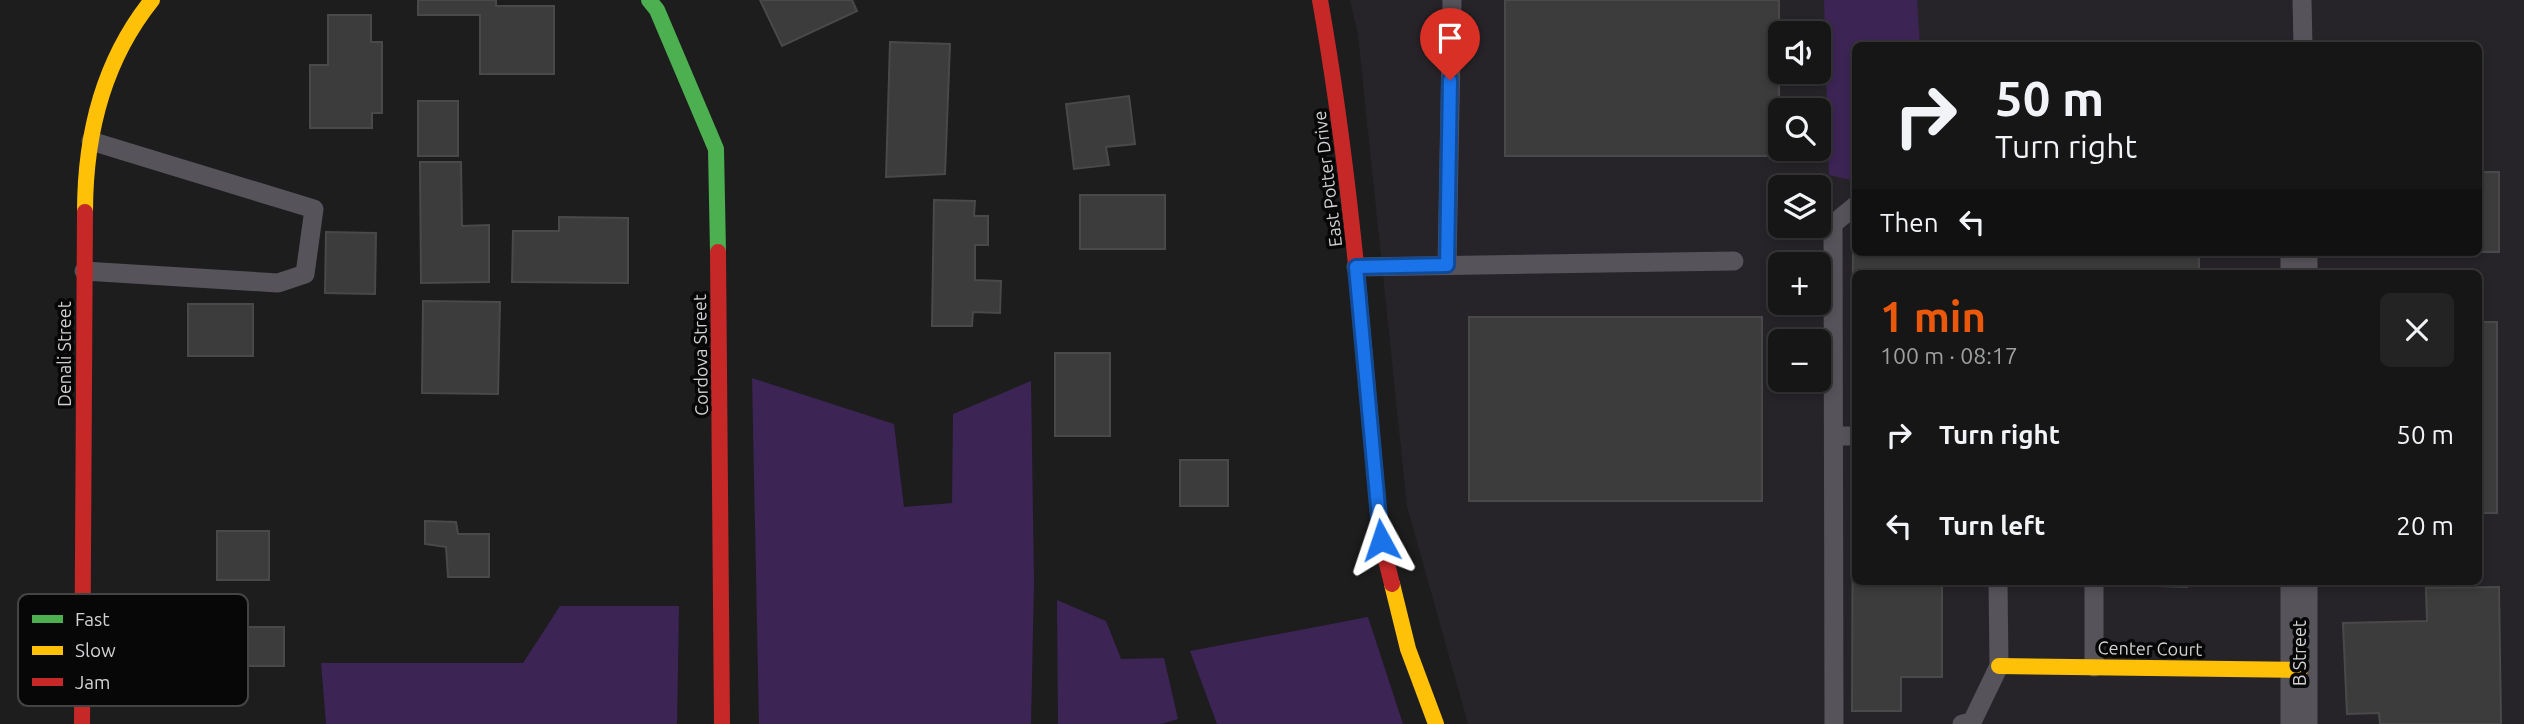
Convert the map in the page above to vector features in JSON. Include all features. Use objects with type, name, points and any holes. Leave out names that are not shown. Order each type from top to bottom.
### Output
[{"type":"street","name":"Denali Street","points":[[83,594],[85,171],[102,93],[132,25],[152,0]]},
{"type":"street","name":"Cordova Street","points":[[649,0],[657,10],[716,149],[722,724]]},
{"type":"street","name":"East Potter Drive","points":[[1320,0],[1335,84],[1356,267],[1381,540],[1408,649],[1436,724]]},
{"type":"street","name":"B Street","points":[[2299,585],[2299,724]]},
{"type":"street","name":"Center Court","points":[[1999,666],[2300,670]]},
{"type":"street","name":"Denali Street","points":[[82,706],[82,724]]},
{"type":"lane","points":[[1447,265],[1452,0]]},
{"type":"lane","points":[[2302,0],[2303,42]]},
{"type":"lane","points":[[84,271],[278,283],[304,274],[314,209],[91,141]]},
{"type":"lane","points":[[1834,724],[1833,224],[1852,208]]},
{"type":"lane","points":[[1356,267],[1734,261]]},
{"type":"lane","points":[[1834,436],[1852,436]]},
{"type":"lane","points":[[1969,723],[1999,666],[1998,585]]},
{"type":"lane","points":[[2094,585],[2094,667]]},
{"type":"shaded area","points":[[1350,0],[2524,0],[2524,724],[1468,724],[1407,506],[1358,34]]},
{"type":"shaded area","points":[[1824,0],[1917,0],[1920,42],[1852,42],[1852,180],[1829,175],[1831,98],[1827,98],[1826,84],[1831,84],[1831,21],[1825,21]]},
{"type":"shaded area","points":[[752,378],[894,424],[904,507],[952,503],[953,414],[1031,381],[1034,581],[1031,724],[759,724]]},
{"type":"shaded area","points":[[1057,600],[1106,621],[1121,659],[1164,658],[1178,719],[1161,724],[1058,724]]},
{"type":"shaded area","points":[[560,606],[679,606],[677,724],[326,724],[321,663],[523,663]]},
{"type":"shaded area","points":[[1368,617],[1403,724],[1217,724],[1190,651]]},
{"type":"building","points":[[418,0],[496,0],[496,6],[554,6],[554,74],[480,74],[480,15],[418,15]]},
{"type":"building","points":[[760,0],[852,0],[857,11],[782,46]]},
{"type":"building","points":[[1505,0],[1779,0],[1779,21],[1768,21],[1768,84],[1779,84],[1779,98],[1768,98],[1768,156],[1505,156]]},
{"type":"building","points":[[328,15],[371,15],[371,42],[382,42],[382,113],[372,113],[372,128],[310,128],[310,65],[328,65]]},
{"type":"building","points":[[890,42],[950,44],[945,174],[886,177]]},
{"type":"building","points":[[1129,96],[1135,144],[1106,147],[1109,165],[1074,169],[1066,104]]},
{"type":"building","points":[[418,101],[458,101],[458,156],[418,156]]},
{"type":"building","points":[[420,162],[461,162],[462,226],[489,225],[489,282],[421,283]]},
{"type":"building","points":[[2482,172],[2499,172],[2499,252],[2482,252]]},
{"type":"building","points":[[1080,195],[1165,195],[1165,249],[1080,249]]},
{"type":"building","points":[[934,200],[975,201],[974,216],[988,216],[988,245],[975,245],[975,280],[1001,281],[1000,313],[973,312],[972,326],[932,326]]},
{"type":"building","points":[[559,217],[628,218],[628,283],[512,282],[513,231],[559,231]]},
{"type":"building","points":[[326,232],[376,233],[375,294],[325,293]]},
{"type":"building","points":[[1853,256],[2199,256],[2199,270],[1853,270]]},
{"type":"building","points":[[423,301],[500,302],[498,394],[422,393]]},
{"type":"building","points":[[188,304],[253,304],[253,356],[188,356]]},
{"type":"building","points":[[1469,317],[1762,317],[1762,501],[1469,501]]},
{"type":"building","points":[[2482,322],[2497,322],[2497,513],[2482,513]]},
{"type":"building","points":[[1055,353],[1110,353],[1110,436],[1055,436]]},
{"type":"building","points":[[1180,460],[1228,460],[1228,506],[1180,506]]},
{"type":"building","points":[[425,521],[456,522],[458,534],[489,534],[489,577],[448,577],[446,547],[425,544]]},
{"type":"building","points":[[217,531],[269,531],[269,580],[217,580]]},
{"type":"building","points":[[1852,585],[1942,585],[1942,677],[1901,677],[1901,711],[1852,711]]},
{"type":"building","points":[[2157,585],[2189,585],[2187,587]]},
{"type":"building","points":[[2499,587],[2501,724],[2380,724],[2379,713],[2347,714],[2343,623],[2427,621],[2426,588]]},
{"type":"building","points":[[248,627],[284,627],[284,666],[248,666]]},
{"type":"traffic: fast","points":[[649,0],[657,10],[716,149],[718,252]]},
{"type":"traffic: slow","points":[[85,212],[89,155],[100,100],[121,48],[152,0]]},
{"type":"traffic: slow","points":[[1392,584],[1408,649],[1436,724]]},
{"type":"traffic: slow","points":[[1999,666],[2300,670]]},
{"type":"traffic: jam","points":[[1320,0],[1349,202],[1381,540],[1392,584]]},
{"type":"traffic: jam","points":[[83,594],[85,212]]},
{"type":"traffic: jam","points":[[718,252],[722,724]]},
{"type":"traffic: jam","points":[[82,706],[82,724]]},
{"type":"route","points":[[1381,540],[1356,267],[1447,265],[1450,80]]}]
